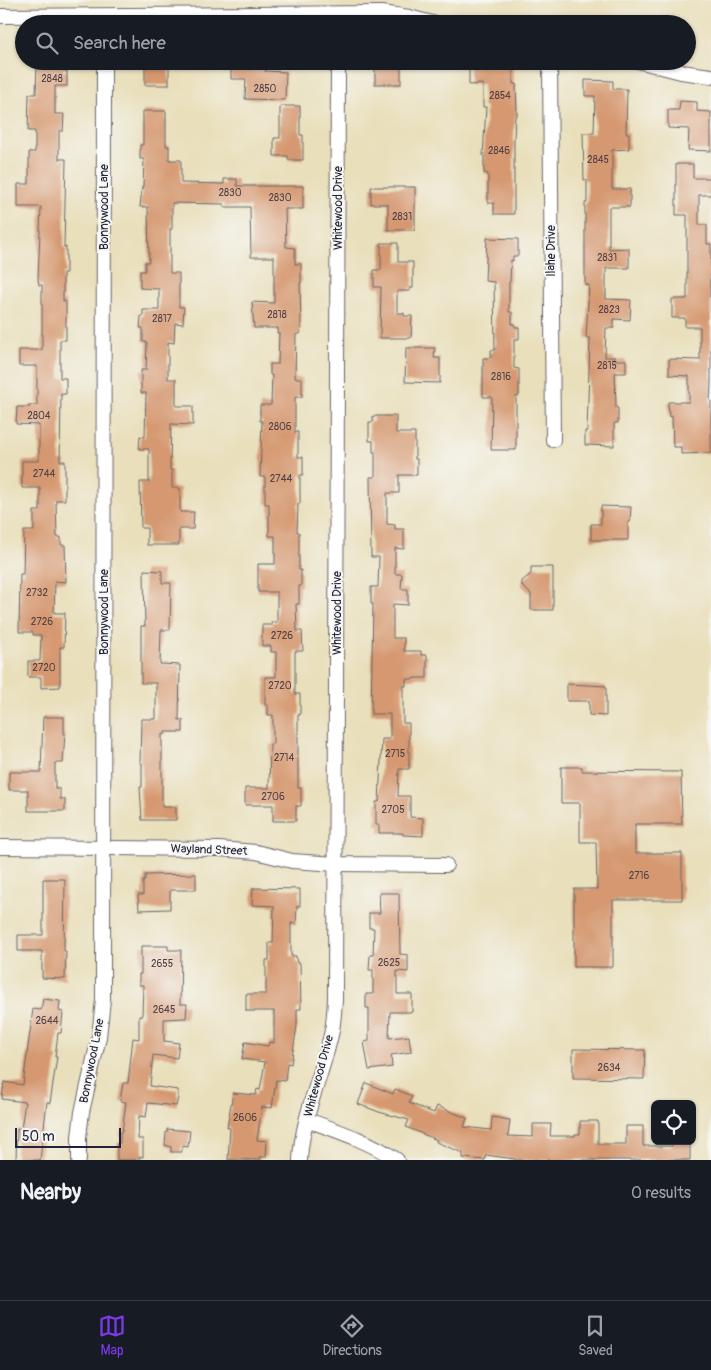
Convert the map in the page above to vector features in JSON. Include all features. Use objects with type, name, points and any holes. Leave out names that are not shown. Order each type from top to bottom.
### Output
[{"type":"street","points":[[360,15],[382,12],[398,15]]},
{"type":"street","points":[[0,16],[15,16]]},
{"type":"street","name":"Bonnywood Lane","points":[[79,1160],[82,1112],[99,1037],[103,1000],[104,70]]},
{"type":"street","name":"Whitewood Drive","points":[[300,1160],[300,1151],[307,1120],[332,1034],[335,1000],[338,70]]},
{"type":"street","name":"Ilahe Drive","points":[[550,70],[553,440]]},
{"type":"street","points":[[673,70],[711,76]]},
{"type":"street","name":"Wayland Street","points":[[0,847],[219,849],[256,852],[292,861],[336,864],[446,865]]},
{"type":"street","points":[[307,1120],[348,1134],[384,1151],[397,1160]]},
{"type":"building","points":[[37,70],[67,71],[67,86],[55,86],[55,114],[64,114],[63,131],[59,131],[59,159],[66,159],[64,247],[66,247],[66,273],[63,273],[63,301],[66,301],[66,340],[60,340],[60,378],[66,378],[66,394],[61,394],[60,461],[65,461],[65,500],[56,500],[57,537],[61,537],[61,545],[65,545],[66,582],[55,581],[54,613],[65,613],[64,647],[60,647],[60,687],[41,688],[41,677],[28,677],[28,661],[40,661],[41,635],[33,635],[33,632],[19,632],[20,574],[23,574],[24,531],[34,531],[34,511],[40,511],[40,488],[22,488],[22,461],[39,461],[39,425],[16,424],[17,407],[37,405],[37,366],[19,366],[19,350],[42,350],[42,285],[39,285],[38,280],[41,207],[18,207],[18,184],[29,184],[29,152],[35,152],[35,131],[28,131],[29,94],[36,94]]},
{"type":"building","points":[[145,70],[169,70],[169,85],[145,85]]},
{"type":"building","points":[[231,70],[286,72],[285,100],[245,99],[246,79],[231,79]]},
{"type":"building","points":[[375,70],[401,70],[401,84],[375,84]]},
{"type":"building","points":[[469,70],[513,70],[513,84],[516,84],[517,116],[515,116],[514,140],[514,214],[494,214],[494,203],[488,203],[488,174],[484,173],[483,156],[486,107],[483,107],[483,84],[469,85]]},
{"type":"building","points":[[585,80],[613,81],[613,89],[627,89],[626,133],[629,133],[629,149],[612,150],[612,189],[630,189],[630,207],[609,207],[609,249],[629,248],[629,268],[606,268],[606,299],[631,300],[630,320],[614,319],[614,328],[606,328],[605,357],[615,357],[615,360],[626,360],[626,373],[615,373],[618,423],[614,423],[614,446],[585,445],[590,338],[586,338],[589,285],[585,285],[585,203],[587,203],[587,180],[584,180],[583,133],[594,133],[595,96],[585,96]]},
{"type":"building","points":[[680,101],[697,102],[697,111],[711,112],[711,151],[688,150],[689,129],[668,128],[668,110],[679,110]]},
{"type":"building","points":[[280,106],[300,106],[300,135],[303,135],[303,160],[288,160],[288,156],[274,156],[274,138],[280,138]]},
{"type":"building","points":[[143,111],[166,111],[166,146],[169,146],[169,160],[181,160],[181,183],[224,184],[224,179],[237,179],[237,186],[303,186],[303,209],[285,209],[286,247],[295,248],[295,264],[301,264],[301,326],[300,334],[296,334],[295,378],[302,378],[302,397],[295,397],[295,432],[298,432],[298,457],[303,457],[303,475],[300,475],[300,504],[298,504],[297,532],[299,532],[301,586],[299,586],[299,604],[296,604],[297,631],[302,631],[303,651],[295,651],[295,694],[300,694],[300,715],[298,715],[298,788],[301,788],[301,806],[296,806],[296,821],[273,821],[273,805],[245,805],[245,788],[269,788],[270,744],[273,744],[273,715],[268,715],[268,705],[265,705],[265,677],[276,677],[276,652],[271,652],[271,646],[262,646],[262,625],[272,625],[271,622],[277,622],[277,592],[258,592],[258,564],[275,564],[275,536],[269,536],[269,504],[265,504],[265,477],[260,477],[262,421],[260,421],[260,405],[271,405],[272,375],[270,375],[270,364],[278,364],[279,333],[277,333],[278,328],[254,328],[252,302],[274,303],[274,257],[251,257],[250,207],[224,207],[224,204],[172,203],[170,273],[179,273],[179,307],[184,307],[183,324],[175,323],[174,343],[168,342],[168,379],[176,379],[176,406],[193,406],[193,425],[171,424],[170,470],[172,470],[172,488],[180,488],[180,512],[194,512],[193,529],[179,529],[179,545],[147,545],[147,528],[141,528],[140,482],[149,482],[149,449],[139,449],[140,436],[145,437],[146,393],[141,393],[141,370],[146,370],[147,342],[143,342],[143,328],[140,328],[143,310],[159,310],[159,289],[140,288],[140,271],[145,271],[145,262],[149,262],[148,207],[140,207],[144,159],[140,159],[140,145],[143,145]]},
{"type":"building","points":[[676,164],[693,164],[693,178],[711,178],[711,195],[699,195],[699,225],[707,225],[707,244],[711,244],[711,453],[681,454],[681,447],[673,447],[672,416],[669,417],[668,402],[689,402],[689,376],[669,375],[669,359],[700,360],[700,327],[685,327],[685,318],[672,318],[672,299],[687,299],[687,215],[676,215]]},
{"type":"building","points":[[371,187],[415,187],[415,230],[388,230],[388,204],[371,204]]},
{"type":"building","points":[[487,238],[518,239],[518,256],[513,256],[513,261],[511,260],[509,282],[509,312],[512,312],[512,324],[515,324],[515,327],[519,327],[519,339],[514,339],[514,368],[519,369],[519,396],[516,396],[516,450],[491,450],[492,397],[483,397],[483,358],[491,358],[491,350],[495,350],[494,282],[485,281]]},
{"type":"building","points":[[381,243],[398,243],[398,262],[413,262],[413,288],[410,288],[410,291],[397,291],[397,313],[404,313],[404,316],[412,316],[411,338],[380,338],[381,287],[374,287],[374,270],[381,270]]},
{"type":"building","points":[[406,348],[435,348],[434,358],[440,358],[440,383],[405,382]]},
{"type":"building","points":[[373,416],[396,416],[396,433],[415,433],[417,475],[399,475],[399,493],[387,493],[387,524],[395,525],[395,529],[404,529],[404,549],[395,548],[395,574],[402,574],[401,589],[408,589],[408,605],[393,604],[393,638],[404,638],[404,651],[421,651],[421,655],[427,655],[427,678],[406,679],[406,686],[403,686],[403,723],[409,723],[409,769],[399,769],[398,796],[410,796],[410,817],[423,818],[423,836],[403,835],[403,833],[379,833],[379,825],[376,825],[376,802],[379,802],[382,739],[390,739],[390,714],[371,714],[373,604],[371,604],[371,587],[378,587],[379,557],[371,557],[370,477],[375,477],[375,452],[373,452],[373,441],[369,441],[369,422],[373,422]]},
{"type":"building","points":[[601,506],[631,507],[630,522],[628,522],[628,540],[591,540],[591,524],[601,524]]},
{"type":"building","points":[[531,567],[553,567],[553,610],[531,610],[531,594],[522,586],[522,581],[531,574]]},
{"type":"building","points":[[144,570],[162,571],[162,583],[171,583],[170,630],[161,630],[160,664],[180,665],[179,720],[183,720],[183,732],[165,732],[165,735],[162,734],[162,807],[176,807],[176,820],[142,820],[140,787],[142,787],[142,763],[140,763],[141,719],[156,719],[156,683],[141,683],[141,626],[145,626]]},
{"type":"building","points":[[567,684],[606,686],[606,716],[589,715],[589,701],[567,701]]},
{"type":"building","points":[[43,717],[64,717],[63,763],[55,763],[55,789],[60,789],[60,799],[65,799],[65,811],[28,811],[28,790],[9,790],[9,772],[41,772]]},
{"type":"building","points":[[561,767],[582,767],[582,771],[681,772],[682,824],[635,824],[635,853],[682,853],[682,900],[613,900],[613,967],[574,967],[574,889],[597,889],[596,842],[580,842],[580,803],[561,803]]},
{"type":"building","points":[[196,874],[196,890],[170,890],[170,909],[139,910],[138,895],[143,895],[145,875]]},
{"type":"building","points":[[43,879],[65,879],[65,979],[42,978],[42,951],[18,951],[18,935],[43,935]]},
{"type":"building","points":[[253,888],[300,889],[300,906],[297,906],[296,924],[291,923],[291,956],[296,956],[297,963],[300,963],[301,1009],[297,1009],[297,1026],[291,1064],[287,1063],[285,1081],[276,1080],[272,1108],[262,1107],[257,1140],[267,1141],[266,1157],[260,1157],[260,1160],[228,1160],[230,1128],[227,1127],[233,1093],[256,1095],[257,1089],[260,1090],[265,1062],[242,1059],[245,1042],[268,1046],[269,1042],[274,1043],[274,1011],[246,1011],[246,994],[266,994],[266,960],[269,960],[269,943],[273,943],[274,906],[252,905]]},
{"type":"building","points":[[379,893],[399,893],[400,954],[408,955],[408,972],[397,971],[397,994],[412,994],[412,1012],[390,1012],[389,1038],[409,1036],[411,1052],[391,1055],[392,1067],[369,1070],[364,1042],[369,1041],[369,1008],[366,1008],[366,994],[373,994],[373,970],[369,970],[370,955],[373,955],[374,928],[369,928],[369,913],[380,913]]},
{"type":"building","points":[[141,946],[168,946],[168,950],[181,950],[180,1004],[187,1004],[186,1018],[164,1019],[164,1041],[179,1043],[177,1058],[153,1055],[150,1086],[178,1090],[178,1098],[176,1106],[148,1103],[146,1117],[139,1116],[138,1139],[143,1139],[143,1157],[139,1157],[139,1160],[117,1160],[117,1143],[120,1143],[120,1132],[122,1132],[126,1102],[120,1101],[123,1083],[128,1083],[133,1038],[139,1039],[139,1016],[142,1016],[143,985],[139,985]]},
{"type":"building","points":[[43,999],[60,1001],[59,1011],[63,1012],[61,1033],[58,1033],[55,1057],[57,1057],[50,1103],[47,1102],[40,1160],[16,1160],[17,1129],[21,1129],[25,1102],[2,1099],[4,1082],[23,1085],[33,1009],[41,1010]]},
{"type":"building","points":[[573,1049],[645,1050],[644,1079],[573,1078]]},
{"type":"building","points":[[366,1083],[393,1094],[395,1089],[412,1096],[409,1103],[434,1113],[437,1106],[467,1118],[464,1127],[491,1130],[492,1117],[510,1120],[508,1136],[533,1137],[533,1124],[551,1124],[550,1136],[575,1136],[575,1134],[580,1134],[580,1121],[598,1121],[598,1144],[626,1144],[626,1126],[643,1126],[643,1146],[690,1145],[690,1160],[515,1160],[486,1155],[485,1160],[463,1158],[463,1153],[406,1127],[409,1120],[358,1104]]},
{"type":"building","points":[[167,1129],[190,1131],[188,1147],[182,1146],[181,1152],[171,1152],[171,1147],[165,1145]]}]
